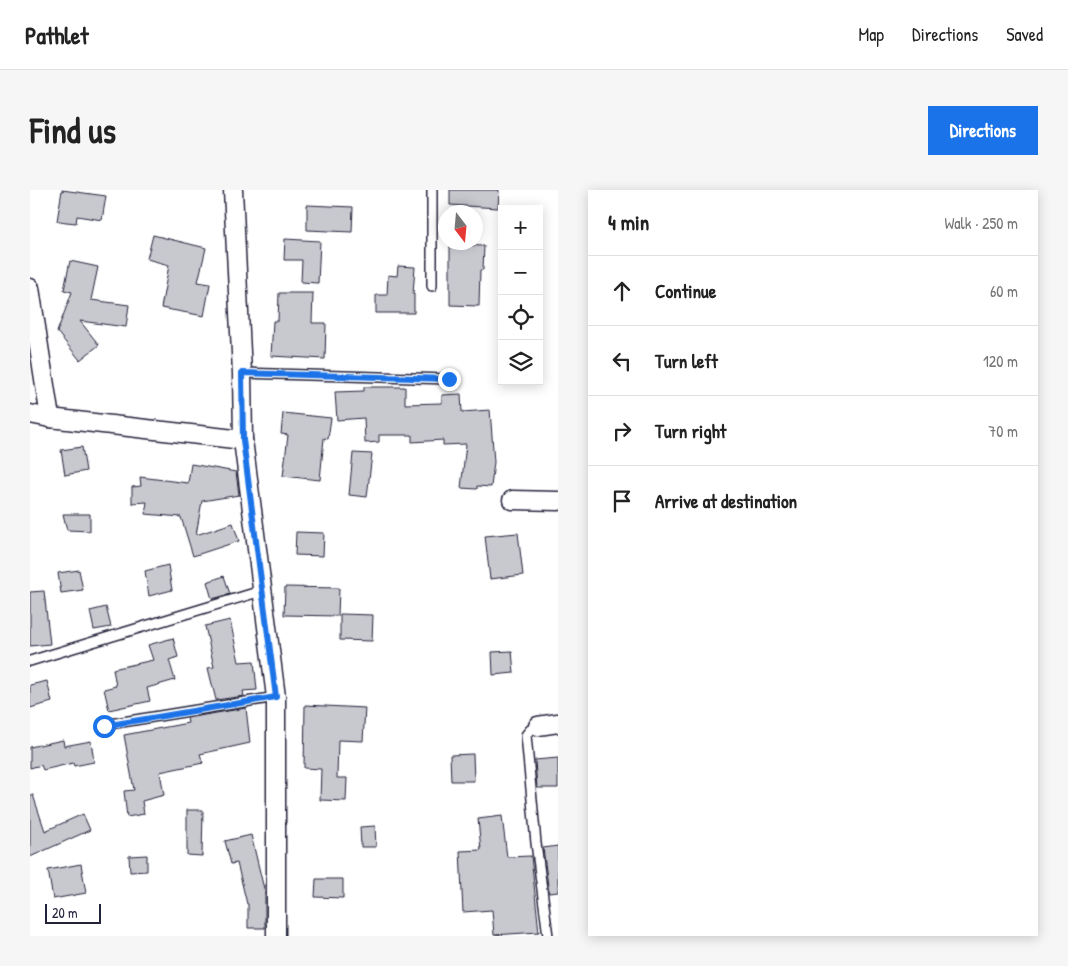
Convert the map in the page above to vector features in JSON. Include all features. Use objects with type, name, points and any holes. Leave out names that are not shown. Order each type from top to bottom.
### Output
[{"type":"street","points":[[233,190],[242,373],[243,440],[276,697],[276,936]]},
{"type":"street","points":[[30,288],[50,418]]},
{"type":"street","points":[[30,414],[50,418],[243,440]]},
{"type":"street","points":[[512,500],[558,501]]},
{"type":"street","points":[[538,726],[558,723]]},
{"type":"lane","points":[[432,190],[432,286]]},
{"type":"lane","points":[[242,373],[449,379]]},
{"type":"lane","points":[[30,661],[261,591]]},
{"type":"lane","points":[[104,726],[276,697]]},
{"type":"lane","points":[[538,726],[530,730],[526,735],[536,843],[548,936]]},
{"type":"building","points":[[62,190],[106,196],[102,220],[77,216],[76,223],[57,221]]},
{"type":"building","points":[[450,190],[499,190],[498,208],[483,207],[483,205],[450,205]]},
{"type":"building","points":[[307,205],[353,207],[352,232],[307,230]]},
{"type":"building","points":[[153,235],[206,248],[198,282],[210,284],[204,316],[161,308],[169,265],[147,259]]},
{"type":"building","points":[[285,239],[320,241],[318,283],[301,282],[302,260],[284,260]]},
{"type":"building","points":[[484,246],[483,270],[480,270],[479,306],[450,305],[450,250],[483,250]]},
{"type":"building","points":[[70,261],[98,267],[91,300],[129,305],[126,327],[80,321],[99,345],[80,360],[57,332],[72,292],[64,290]]},
{"type":"building","points":[[398,266],[415,267],[414,313],[376,313],[376,295],[387,295],[388,275],[397,276]]},
{"type":"building","points":[[279,293],[313,293],[312,323],[326,323],[325,359],[271,356],[273,321],[278,321]]},
{"type":"building","points":[[364,387],[405,387],[405,404],[442,403],[442,395],[461,394],[462,412],[490,410],[494,462],[491,487],[477,486],[477,489],[461,488],[466,444],[443,445],[443,440],[412,442],[412,435],[379,435],[379,442],[365,443],[364,418],[337,420],[335,392],[364,391]]},
{"type":"building","points":[[283,413],[331,418],[328,439],[324,438],[320,480],[283,476],[288,435],[281,434]]},
{"type":"building","points":[[82,447],[86,471],[65,475],[61,450]]},
{"type":"building","points":[[353,453],[372,454],[367,497],[349,495]]},
{"type":"building","points":[[191,464],[236,472],[239,495],[202,501],[196,535],[233,523],[239,541],[193,556],[181,517],[145,514],[147,502],[132,503],[132,487],[141,486],[140,477],[188,483]]},
{"type":"building","points":[[63,514],[90,514],[90,531],[67,530]]},
{"type":"building","points":[[296,532],[324,533],[323,556],[295,555]]},
{"type":"building","points":[[518,533],[523,575],[490,579],[485,536]]},
{"type":"building","points":[[168,565],[172,590],[149,596],[145,571]]},
{"type":"building","points":[[79,570],[83,590],[61,593],[58,573]]},
{"type":"building","points":[[224,576],[230,594],[212,599],[207,582]]},
{"type":"building","points":[[285,587],[339,588],[338,616],[284,615]]},
{"type":"building","points":[[44,591],[50,644],[30,646],[30,592]]},
{"type":"building","points":[[106,607],[111,627],[94,630],[90,611]]},
{"type":"building","points":[[340,614],[373,615],[372,641],[340,640]]},
{"type":"building","points":[[230,620],[239,662],[254,661],[257,690],[243,691],[244,696],[216,700],[208,668],[214,667],[205,626]]},
{"type":"building","points":[[173,638],[178,657],[169,660],[175,680],[147,688],[150,701],[109,710],[104,689],[116,686],[113,669],[153,660],[148,645]]},
{"type":"building","points":[[512,651],[514,673],[493,675],[492,652]]},
{"type":"building","points":[[47,681],[52,702],[30,708],[30,685]]},
{"type":"building","points":[[305,705],[365,708],[363,741],[338,740],[337,778],[347,778],[346,801],[320,800],[321,769],[304,768]]},
{"type":"building","points":[[246,708],[250,743],[200,754],[203,763],[160,772],[164,795],[142,801],[144,814],[127,817],[124,791],[134,790],[124,735],[188,723],[187,718]]},
{"type":"building","points":[[63,740],[64,746],[91,741],[94,762],[74,766],[73,763],[43,770],[41,765],[30,768],[30,747]]},
{"type":"building","points":[[473,754],[474,781],[451,781],[450,755]]},
{"type":"building","points":[[558,758],[558,788],[537,788],[535,760]]},
{"type":"building","points":[[30,795],[33,795],[45,831],[83,814],[90,830],[30,857]]},
{"type":"building","points":[[187,810],[203,810],[202,856],[187,855]]},
{"type":"building","points":[[502,816],[507,857],[531,856],[539,932],[494,935],[492,910],[463,912],[460,851],[481,850],[478,819]]},
{"type":"building","points":[[375,826],[376,847],[361,847],[360,827]]},
{"type":"building","points":[[251,835],[265,893],[265,928],[248,928],[248,904],[237,863],[231,864],[225,841]]},
{"type":"building","points":[[558,846],[558,892],[549,893],[543,848]]},
{"type":"building","points":[[147,855],[147,871],[130,872],[129,856]]},
{"type":"building","points":[[81,864],[86,893],[53,899],[48,870]]},
{"type":"building","points":[[316,879],[343,879],[343,898],[315,897]]},
{"type":"route","points":[[104,726],[276,697],[243,440],[242,373],[449,379]]}]
